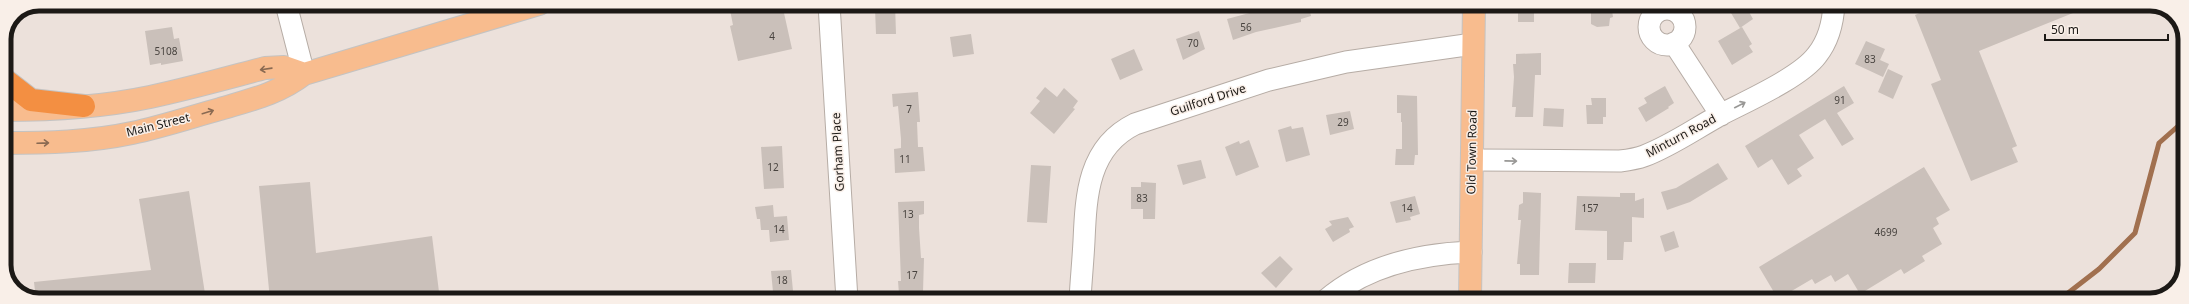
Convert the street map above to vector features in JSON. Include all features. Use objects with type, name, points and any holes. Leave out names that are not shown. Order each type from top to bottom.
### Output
[{"type":"highway","points":[[11,84],[31,100],[84,106]]},
{"type":"main road","name":"Main Street","points":[[11,143],[46,143],[130,133],[270,95],[288,86],[304,74],[516,11]]},
{"type":"main road","name":"Old Town Road","points":[[1470,293],[1474,11]]},
{"type":"main road","points":[[11,110],[43,110],[150,97],[265,68],[284,67],[304,74]]},
{"type":"street","points":[[288,11],[304,74]]},
{"type":"street","name":"Gorham Place","points":[[829,11],[847,293]]},
{"type":"street","name":"Minturn Road","points":[[1472,160],[1553,162],[1620,161],[1634,159],[1662,149],[1721,114],[1766,92],[1806,66],[1817,56],[1830,34],[1834,20],[1834,11]]},
{"type":"street","points":[[1674,43],[1721,114]]},
{"type":"street","name":"Guilford Drive","points":[[1080,293],[1086,204],[1092,174],[1099,157],[1109,142],[1122,130],[1135,124],[1269,80],[1346,62],[1473,44]]},
{"type":"street","points":[[1336,293],[1351,283],[1389,265],[1440,253],[1471,252]]},
{"type":"building","points":[[730,11],[784,11],[792,49],[738,61],[730,26],[733,25]]},
{"type":"building","points":[[875,11],[895,11],[896,34],[876,34]]},
{"type":"building","points":[[1257,11],[1310,11],[1311,16],[1301,19],[1301,22],[1256,32],[1233,40],[1227,19]]},
{"type":"building","points":[[1518,11],[1534,11],[1534,22],[1518,22]]},
{"type":"building","points":[[1591,11],[1612,11],[1613,17],[1610,18],[1609,26],[1597,27],[1591,24]]},
{"type":"building","points":[[1734,11],[1748,11],[1753,19],[1740,28],[1731,13]]},
{"type":"building","points":[[1924,11],[2078,11],[1979,51],[2017,146],[2012,148],[2018,162],[1971,181],[1931,84],[1941,80],[1915,15]]},
{"type":"building","points":[[172,27],[174,39],[179,38],[183,61],[161,65],[161,63],[150,65],[145,31]]},
{"type":"building","points":[[1742,27],[1752,44],[1749,46],[1753,52],[1732,65],[1718,41]]},
{"type":"building","points":[[1199,31],[1205,49],[1183,60],[1176,39]]},
{"type":"building","points":[[971,34],[974,54],[953,57],[950,37]]},
{"type":"building","points":[[1866,41],[1885,49],[1880,60],[1889,64],[1883,77],[1855,64]]},
{"type":"building","points":[[1134,49],[1143,70],[1120,80],[1111,59]]},
{"type":"building","points":[[1541,53],[1541,75],[1535,75],[1533,117],[1515,117],[1516,107],[1512,107],[1514,77],[1513,64],[1516,64],[1516,54]]},
{"type":"building","points":[[1888,69],[1903,76],[1893,99],[1878,92]]},
{"type":"building","points":[[1665,86],[1674,103],[1668,107],[1669,108],[1646,122],[1638,108],[1647,103],[1644,98]]},
{"type":"building","points":[[1844,86],[1854,103],[1837,113],[1854,139],[1842,146],[1825,119],[1799,135],[1814,158],[1797,169],[1802,176],[1788,185],[1772,159],[1758,168],[1745,146]]},
{"type":"building","points":[[1045,87],[1057,97],[1064,88],[1078,101],[1073,108],[1075,109],[1054,134],[1030,113],[1040,101],[1036,98]]},
{"type":"building","points":[[918,92],[920,122],[917,122],[918,147],[923,147],[925,171],[895,173],[894,149],[901,148],[901,139],[898,106],[893,107],[892,94]]},
{"type":"building","points":[[1397,95],[1417,96],[1418,155],[1415,155],[1414,165],[1395,165],[1396,149],[1402,149],[1402,122],[1401,113],[1397,113]]},
{"type":"building","points":[[1591,98],[1606,98],[1606,117],[1603,117],[1603,124],[1587,124],[1586,105],[1592,105]]},
{"type":"building","points":[[1544,108],[1564,109],[1563,127],[1543,126]]},
{"type":"building","points":[[1350,111],[1354,129],[1330,135],[1326,115]]},
{"type":"building","points":[[1291,126],[1292,129],[1303,127],[1310,155],[1286,162],[1278,130]]},
{"type":"building","points":[[1249,140],[1259,167],[1236,176],[1225,147],[1239,141],[1240,144]]},
{"type":"building","points":[[782,146],[784,188],[764,189],[761,147]]},
{"type":"building","points":[[1201,160],[1206,178],[1183,185],[1177,165]]},
{"type":"building","points":[[1718,163],[1728,179],[1690,202],[1667,210],[1661,192],[1676,188]]},
{"type":"building","points":[[1031,165],[1051,166],[1047,223],[1027,222]]},
{"type":"building","points":[[1924,167],[1950,210],[1936,218],[1939,224],[1933,228],[1942,244],[1922,256],[1925,261],[1904,274],[1901,269],[1862,293],[1859,293],[1848,274],[1835,282],[1831,275],[1815,284],[1812,279],[1788,293],[1774,293],[1759,267]]},
{"type":"building","points":[[310,182],[316,253],[432,236],[439,292],[269,293],[259,186]]},
{"type":"building","points":[[1141,182],[1156,183],[1155,219],[1143,219],[1143,209],[1131,209],[1131,187],[1141,187]]},
{"type":"building","points":[[189,191],[205,293],[35,293],[34,282],[151,270],[139,199]]},
{"type":"building","points":[[1523,192],[1541,193],[1539,275],[1520,275],[1520,264],[1517,264],[1521,220],[1518,220],[1519,205],[1523,203]]},
{"type":"building","points":[[1620,193],[1635,193],[1635,201],[1644,198],[1644,218],[1632,217],[1632,242],[1624,242],[1623,260],[1607,260],[1607,231],[1575,230],[1577,196],[1620,197]]},
{"type":"building","points":[[1415,196],[1420,214],[1410,217],[1411,220],[1396,223],[1390,202]]},
{"type":"building","points":[[924,201],[924,214],[919,215],[921,258],[924,258],[923,292],[899,293],[898,281],[901,281],[898,202]]},
{"type":"building","points":[[773,205],[774,217],[787,216],[789,240],[770,242],[769,230],[761,230],[760,219],[757,219],[755,207]]},
{"type":"building","points":[[1348,217],[1354,227],[1349,229],[1350,232],[1333,242],[1325,229],[1332,225],[1329,221]]},
{"type":"building","points":[[1674,231],[1679,247],[1665,252],[1660,236]]},
{"type":"building","points":[[1280,256],[1293,269],[1276,288],[1261,273]]},
{"type":"building","points":[[1569,263],[1596,263],[1595,283],[1568,283]]},
{"type":"building","points":[[791,270],[793,291],[773,292],[771,271]]},
{"type":"waterway","points":[[2068,293],[2099,269],[2135,233],[2159,143],[2178,126]]}]
